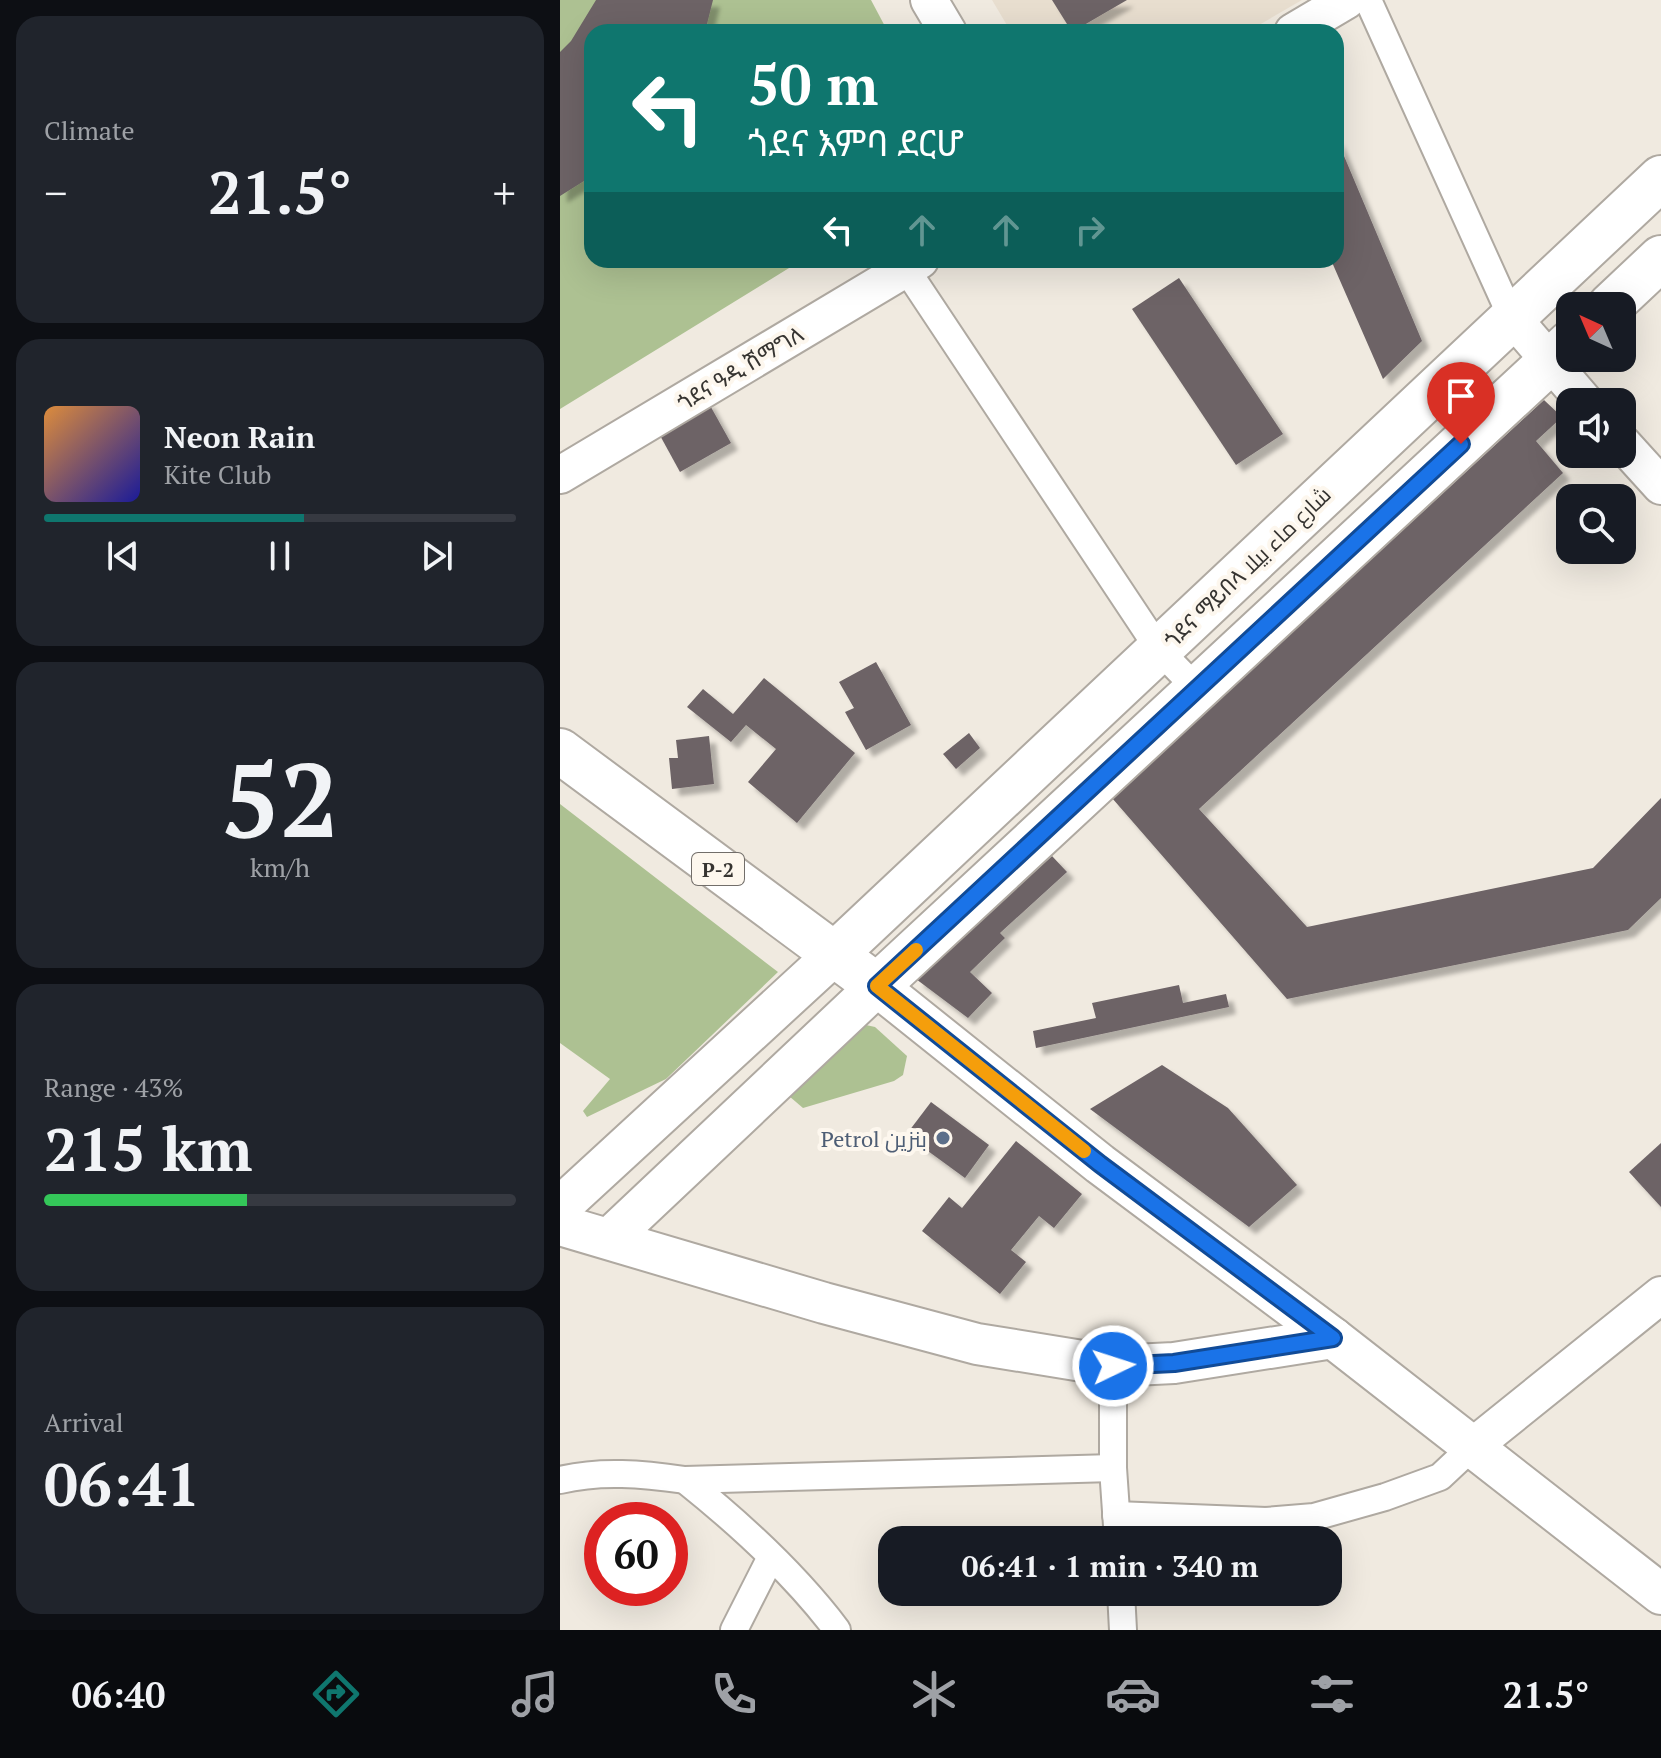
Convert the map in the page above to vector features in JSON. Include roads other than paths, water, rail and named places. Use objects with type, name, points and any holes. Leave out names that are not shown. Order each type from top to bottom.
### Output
[{"type":"highway","name":"ጎደና ማይበላ شارع ماء بيلا","points":[[833,956],[1661,178]]},
{"type":"highway","points":[[1597,240],[1635,282]]},
{"type":"highway","points":[[877,986],[1556,356]]},
{"type":"highway","name":"P-2","points":[[560,751],[877,986]]},
{"type":"main road","points":[[560,1207],[833,956]]},
{"type":"main road","points":[[610,1238],[877,986]]},
{"type":"main road","name":"P-2","points":[[877,986],[1100,1164],[1333,1338],[1472,1447]]},
{"type":"main road","points":[[560,1225],[824,1303],[977,1344],[1113,1366],[1174,1363],[1333,1338]]},
{"type":"main road","points":[[1472,1447],[1661,1594]]},
{"type":"street","points":[[929,0],[943,24]]},
{"type":"street","points":[[1306,24],[1347,0]]},
{"type":"street","points":[[1368,0],[1511,316],[1556,351]]},
{"type":"street","name":"ጎደና ዓዲ ሽማግለ","points":[[560,475],[906,268]]},
{"type":"street","points":[[916,268],[1160,651],[1197,689]]},
{"type":"street","points":[[1636,458],[1661,486]]},
{"type":"street","points":[[1160,1526],[1314,1517],[1385,1497],[1440,1477],[1472,1447],[1661,1295]]},
{"type":"street","points":[[1113,1366],[1113,1468],[1117,1526]]},
{"type":"street","points":[[560,1480],[585,1474],[617,1473],[685,1480],[1113,1468]]},
{"type":"street","points":[[685,1480],[732,1518],[837,1630]]},
{"type":"street","points":[[734,1630],[771,1557]]},
{"type":"street","points":[[1122,1606],[1123,1630]]},
{"type":"place","name":"Petrol بنزين","points":[[943,1138]]}]
